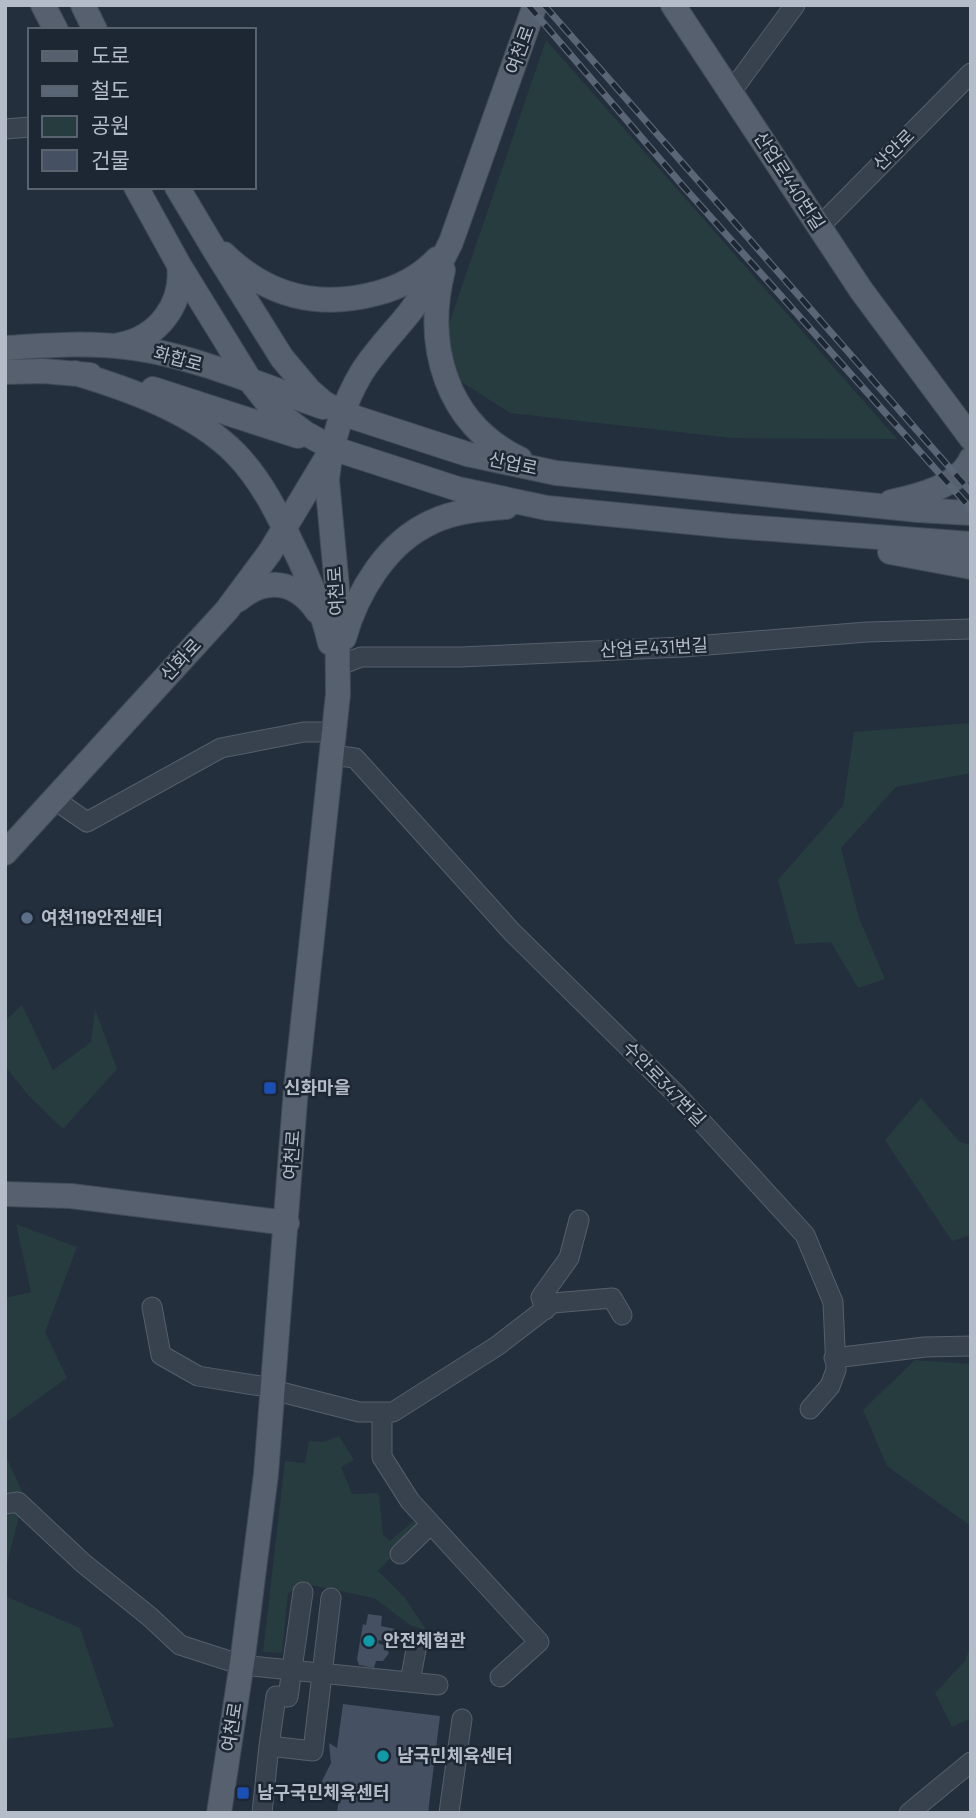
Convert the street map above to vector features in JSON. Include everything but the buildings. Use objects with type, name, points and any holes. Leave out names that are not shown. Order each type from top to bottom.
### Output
[{"type":"main road","points":[[44,5],[55,28]]},
{"type":"main road","points":[[83,5],[94,28]]},
{"type":"main road","name":"여천로","points":[[219,1813],[242,1664],[265,1474],[296,1088],[334,743],[338,694],[337,586],[327,480],[332,448],[363,371],[428,287],[451,242],[535,5]]},
{"type":"main road","name":"산업로440번길","points":[[673,5],[861,290],[970,432]]},
{"type":"main road","name":"산업로","points":[[137,189],[179,265],[251,382],[266,401],[285,418],[332,448],[458,489],[547,508],[731,526],[971,544]]},
{"type":"main road","name":"산업로","points":[[178,189],[282,358],[309,390],[324,403],[344,414],[467,454],[556,473],[971,513]]},
{"type":"main road","points":[[202,231],[231,261],[269,286],[287,294],[325,301],[366,296],[406,282],[432,264],[451,242]]},
{"type":"main road","points":[[451,242],[440,280],[437,320],[441,363],[450,392],[466,418],[494,443],[531,465],[556,473]]},
{"type":"main road","points":[[114,346],[141,339],[161,323],[176,302],[180,290],[179,265]]},
{"type":"main road","name":"화합로","points":[[5,348],[77,344],[114,346],[161,354],[344,414]]},
{"type":"main road","name":"화합로","points":[[5,372],[75,373],[147,387],[245,417],[332,448]]},
{"type":"main road","points":[[75,373],[116,385],[151,400],[218,439],[236,453],[255,477],[285,529],[315,595],[326,624],[334,658],[338,694]]},
{"type":"main road","name":"신화로","points":[[5,853],[227,610],[285,529],[332,448]]},
{"type":"main road","points":[[874,505],[914,496],[944,484],[960,474],[971,459]]},
{"type":"main road","points":[[338,666],[351,615],[363,590],[378,568],[414,532],[433,522],[479,509],[547,508]]},
{"type":"main road","name":"산업로","points":[[731,526],[971,567]]},
{"type":"main road","points":[[227,610],[256,588],[277,584],[288,587],[307,599],[326,624]]},
{"type":"main road","points":[[5,1194],[71,1196],[287,1223]]},
{"type":"street","points":[[731,92],[794,5]]},
{"type":"street","name":"산안로","points":[[818,228],[971,73]]},
{"type":"street","points":[[5,129],[28,127]]},
{"type":"street","name":"산업로431번길","points":[[338,666],[361,657],[461,657],[669,648],[867,632],[971,629]]},
{"type":"street","points":[[55,800],[87,822],[221,748],[304,732],[334,743]]},
{"type":"street","name":"수안로347번길","points":[[334,743],[355,758],[512,932],[677,1095],[805,1235],[833,1302],[836,1370],[830,1386],[810,1409]]},
{"type":"street","points":[[545,1310],[541,1297],[569,1258],[579,1220]]},
{"type":"street","points":[[152,1307],[162,1355],[198,1376],[273,1389],[359,1412],[393,1412],[497,1346],[553,1303],[612,1298],[622,1315]]},
{"type":"street","points":[[834,1358],[925,1347],[971,1346]]},
{"type":"street","points":[[382,1412],[382,1457],[410,1501],[539,1642],[500,1677]]},
{"type":"street","points":[[5,1504],[18,1502],[83,1563],[180,1645],[242,1664],[438,1685]]},
{"type":"street","points":[[400,1554],[431,1524]]},
{"type":"street","points":[[262,1813],[276,1696],[288,1698],[303,1592]]},
{"type":"street","points":[[269,1746],[313,1751],[331,1598]]},
{"type":"street","points":[[410,1682],[417,1644]]},
{"type":"street","points":[[449,1813],[462,1719]]},
{"type":"street","points":[[909,1813],[971,1762]]},
{"type":"green space","points":[[546,40],[897,439],[731,438],[510,413],[454,377],[448,327]]},
{"type":"green space","points":[[971,723],[971,773],[896,787],[841,848],[859,918],[885,979],[858,988],[831,942],[795,944],[778,880],[843,806],[854,732]]},
{"type":"green space","points":[[22,1005],[53,1070],[91,1042],[95,1009],[117,1069],[63,1129],[28,1095],[5,1066],[5,1021]]},
{"type":"green space","points":[[921,1098],[960,1142],[971,1145],[971,1235],[952,1241],[885,1140]]},
{"type":"green space","points":[[16,1224],[77,1247],[45,1332],[67,1378],[5,1423],[5,1298],[31,1292]]},
{"type":"green space","points":[[915,1360],[971,1364],[971,1526],[887,1466],[863,1410]]},
{"type":"green space","points":[[339,1436],[354,1460],[341,1467],[352,1494],[379,1493],[383,1535],[390,1541],[413,1521],[421,1526],[378,1571],[405,1598],[427,1631],[410,1625],[374,1598],[305,1584],[288,1593],[282,1653],[263,1652],[285,1461],[305,1463],[309,1441],[323,1442]]},
{"type":"green space","points":[[5,1454],[24,1496],[5,1572]]},
{"type":"green space","points":[[5,1596],[80,1628],[114,1727],[5,1739]]},
{"type":"green space","points":[[971,1644],[971,1718],[952,1727],[935,1693],[965,1661]]},
{"type":"railway","points":[[528,5],[683,186],[971,509]]},
{"type":"railway","points":[[544,5],[971,492]]},
{"type":"place","name":"여천119안전센터","points":[[27,918]]},
{"type":"place","name":"신화마을","points":[[270,1088]]},
{"type":"place","name":"안전체험관","points":[[369,1641]]},
{"type":"place","name":"남국민체육센터","points":[[383,1756]]},
{"type":"place","name":"남구국민체육센터","points":[[243,1793]]}]
